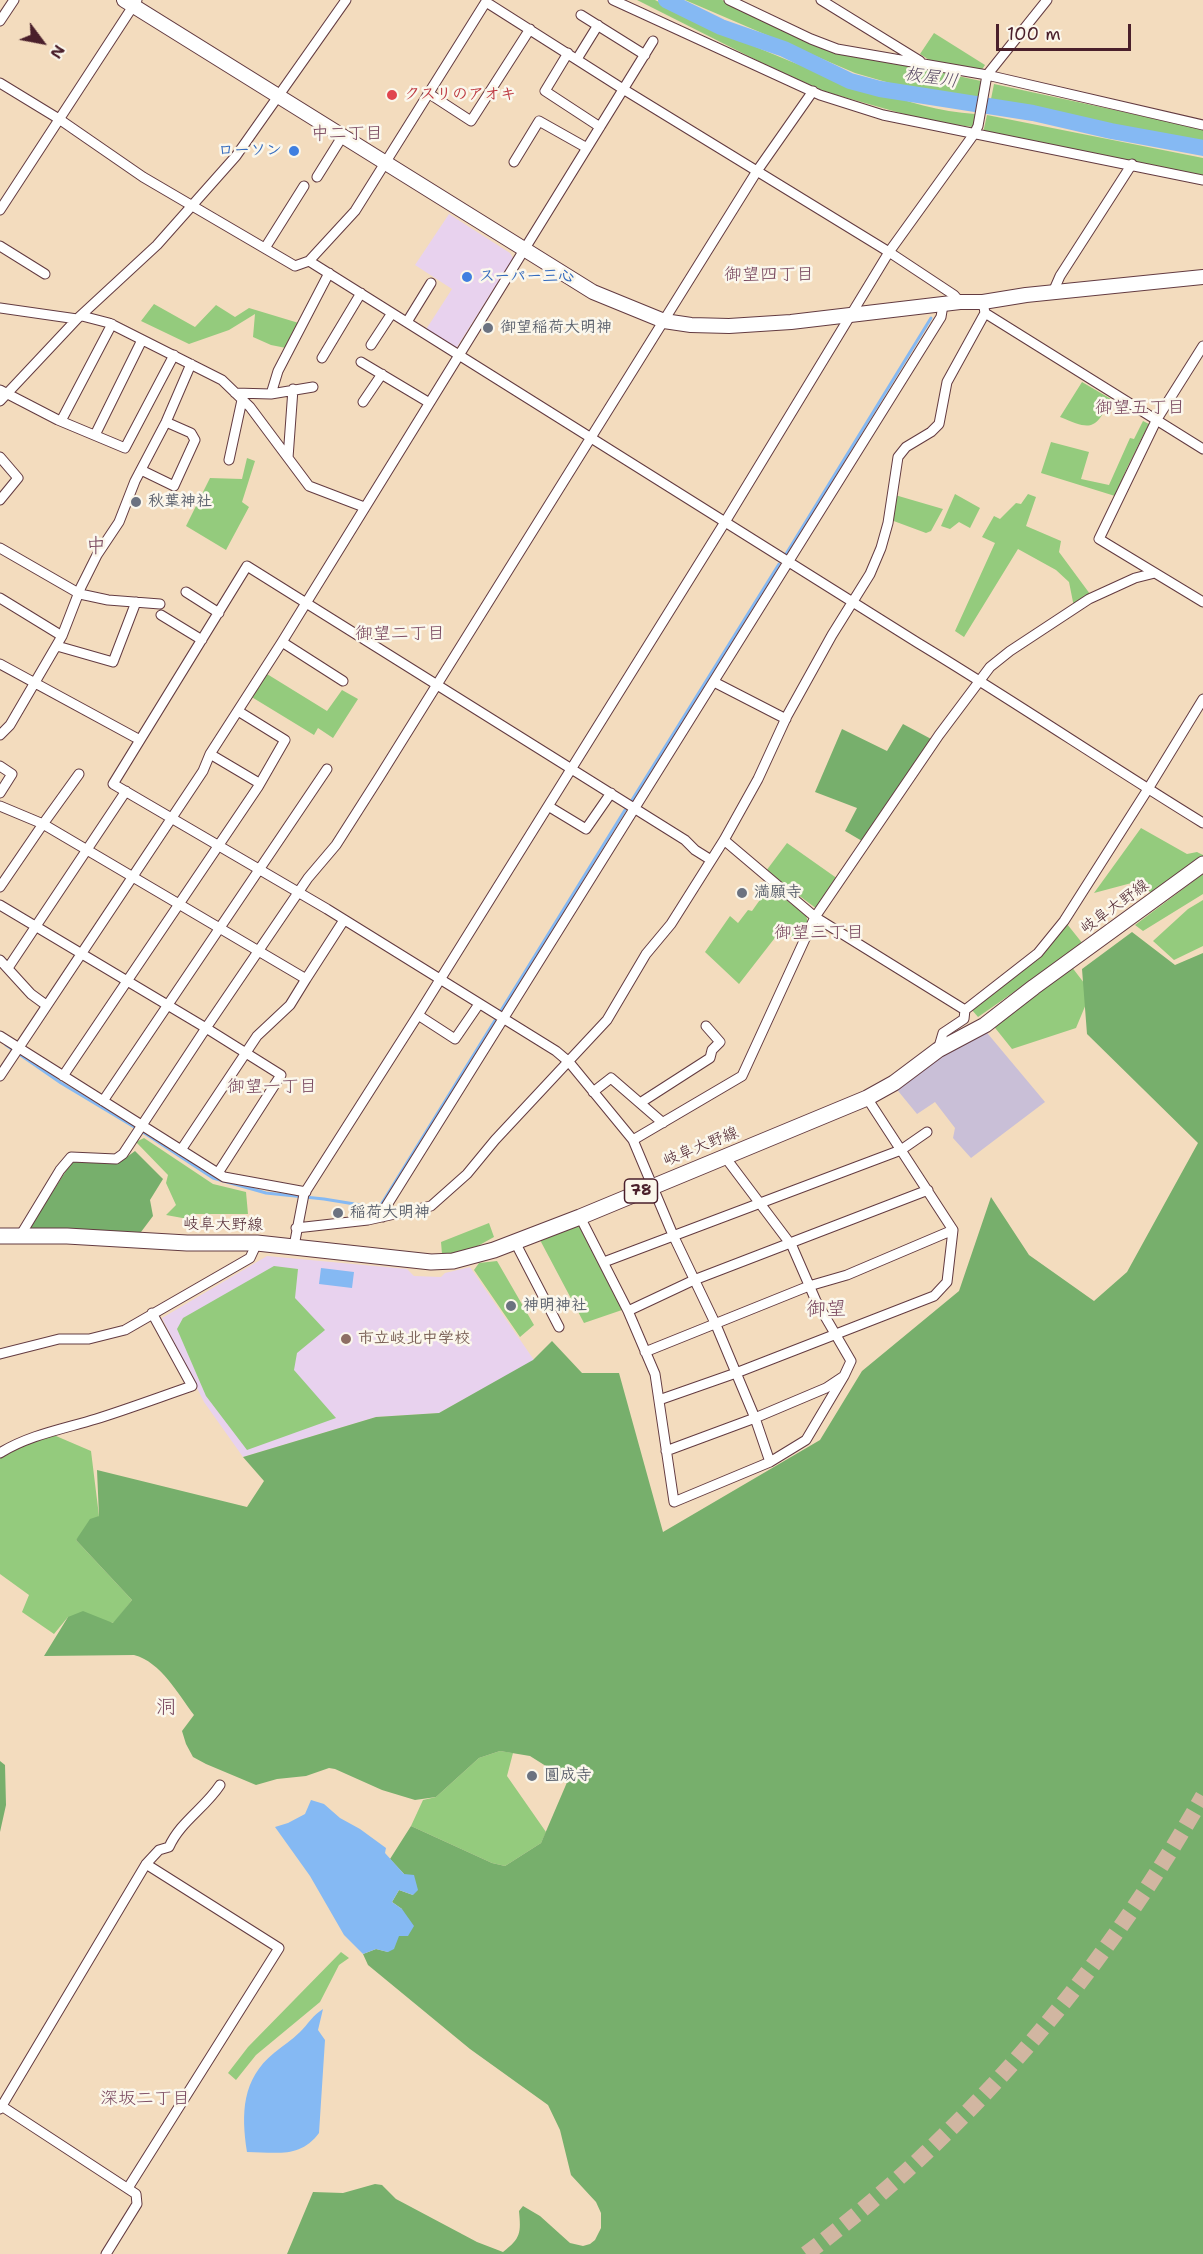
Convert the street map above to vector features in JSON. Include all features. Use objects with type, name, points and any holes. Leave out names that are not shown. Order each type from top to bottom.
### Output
[{"type":"main road","name":"岐阜大野線","points":[[0,1236],[67,1236],[294,1246],[440,1262],[463,1258],[515,1242],[867,1098],[894,1083],[938,1050],[985,1025],[1203,864]]},
{"type":"street","points":[[2,15],[14,0]]},
{"type":"street","points":[[174,355],[125,448],[2,395],[112,285],[157,245],[236,156],[346,0]]},
{"type":"street","points":[[613,0],[820,95],[883,115],[976,130],[1203,180]]},
{"type":"street","points":[[729,0],[837,49],[924,64],[1203,125]]},
{"type":"street","points":[[821,0],[833,3],[924,64]]},
{"type":"street","points":[[294,1246],[304,1194],[418,1016],[439,978],[725,522],[889,252],[976,130],[986,79],[1047,0]]},
{"type":"street","points":[[0,83],[143,177],[193,204],[295,266],[309,261],[355,211],[486,1],[623,89],[889,252],[954,295],[960,302]]},
{"type":"street","points":[[2,203],[131,2],[384,163],[593,291],[664,321],[691,325],[729,326],[960,302],[984,307],[1203,448]]},
{"type":"street","points":[[581,15],[645,55]]},
{"type":"street","points":[[577,59],[598,25]]},
{"type":"street","points":[[428,93],[471,121],[530,28]]},
{"type":"street","points":[[0,1076],[80,952],[172,820],[203,771],[210,754],[282,642],[428,402],[653,41]]},
{"type":"street","points":[[568,53],[545,92],[600,127]]},
{"type":"street","points":[[20,1236],[60,1170],[71,1157],[116,1159],[123,1154],[308,878],[336,844],[438,686],[757,171],[813,91]]},
{"type":"street","points":[[514,162],[539,121],[586,148]]},
{"type":"street","points":[[317,177],[342,136]]},
{"type":"street","points":[[1053,292],[1060,276],[1132,164]]},
{"type":"street","points":[[265,248],[304,186]]},
{"type":"street","points":[[0,246],[45,274]]},
{"type":"street","points":[[309,261],[979,680],[1203,823]]},
{"type":"street","points":[[271,394],[278,371],[329,273]]},
{"type":"street","points":[[984,307],[1053,292],[1203,277]]},
{"type":"street","points":[[407,322],[431,283]]},
{"type":"street","points":[[322,358],[361,293]]},
{"type":"street","points":[[383,1217],[382,1213],[941,317],[943,305]]},
{"type":"street","points":[[296,1228],[383,1217],[431,1206],[446,1194],[607,1020],[646,954],[671,924],[724,840],[758,779],[786,718],[852,601],[870,574],[888,523],[898,457],[906,447],[931,432],[939,424],[947,382],[984,307]]},
{"type":"street","points":[[0,308],[99,319],[222,380],[239,396],[309,486],[364,507]]},
{"type":"street","points":[[371,345],[392,313]]},
{"type":"street","points":[[62,422],[112,324]]},
{"type":"street","points":[[95,435],[142,340]]},
{"type":"street","points":[[1203,346],[1156,419],[1099,539],[1203,602]]},
{"type":"street","points":[[361,362],[428,402]]},
{"type":"street","points":[[0,735],[10,725],[57,646],[81,587],[97,555],[119,522],[191,364]]},
{"type":"street","points":[[363,402],[382,374]]},
{"type":"street","points":[[239,396],[271,394],[314,387]]},
{"type":"street","points":[[288,458],[293,389]]},
{"type":"street","points":[[229,460],[239,396]]},
{"type":"street","points":[[141,470],[174,486],[195,440],[191,433],[166,422]]},
{"type":"street","points":[[0,457],[18,478],[0,500]]},
{"type":"street","points":[[0,548],[80,594],[108,600],[160,604]]},
{"type":"street","points":[[711,860],[695,850],[685,840],[635,808],[247,567],[113,784],[344,920],[569,1062],[633,1140],[673,1235],[736,1372],[770,1462]]},
{"type":"street","points":[[633,1140],[742,1076],[815,917],[979,680],[1010,651],[1089,599],[1125,582],[1155,573]]},
{"type":"street","points":[[186,592],[219,613]]},
{"type":"street","points":[[0,598],[62,636]]},
{"type":"street","points":[[57,646],[112,662],[136,602]]},
{"type":"street","points":[[161,615],[202,640]]},
{"type":"street","points":[[282,642],[344,681]]},
{"type":"street","points":[[0,664],[140,740]]},
{"type":"street","points":[[714,682],[786,718]]},
{"type":"street","points":[[964,1010],[1038,953],[1084,891],[1203,699]]},
{"type":"street","points":[[63,1076],[218,847],[285,740],[238,711]]},
{"type":"street","points":[[210,754],[259,783]]},
{"type":"street","points":[[0,766],[12,774],[0,793]]},
{"type":"street","points":[[103,1101],[327,769]]},
{"type":"street","points":[[0,887],[79,774]]},
{"type":"street","points":[[8,968],[126,791]]},
{"type":"street","points":[[548,806],[586,829],[611,793]]},
{"type":"street","points":[[0,806],[43,824],[306,979]]},
{"type":"street","points":[[724,840],[815,917],[964,1010]]},
{"type":"street","points":[[0,905],[281,1075],[218,1173]]},
{"type":"street","points":[[181,1150],[257,1036],[290,1005],[344,920]]},
{"type":"street","points":[[0,960],[31,994],[46,1005]]},
{"type":"street","points":[[418,1016],[455,1039],[479,1004]]},
{"type":"street","points":[[938,1050],[943,1033],[964,1018],[964,1010]]},
{"type":"street","points":[[640,1103],[710,1058],[711,1050],[720,1042],[706,1026]]},
{"type":"street","points":[[0,1036],[218,1173],[306,1192]]},
{"type":"street","points":[[593,1092],[611,1078],[663,1123]]},
{"type":"street","points":[[658,1400],[934,1296],[947,1282],[952,1230],[867,1098]]},
{"type":"street","points":[[604,1262],[901,1150],[927,1132]]},
{"type":"street","points":[[580,1217],[628,1311],[655,1374],[674,1502],[770,1462],[806,1440],[851,1361],[809,1286],[790,1243],[725,1157]]},
{"type":"street","points":[[628,1311],[694,1280],[928,1190]]},
{"type":"street","points":[[645,1352],[809,1286],[847,1275],[952,1230]]},
{"type":"street","points":[[515,1242],[559,1327]]},
{"type":"street","points":[[0,1354],[59,1339],[89,1339],[125,1330],[152,1313],[207,1285],[250,1258],[257,1244]]},
{"type":"street","points":[[0,1453],[56,1429],[94,1420],[192,1386],[152,1313]]},
{"type":"street","points":[[666,1451],[755,1418],[826,1388],[844,1376]]},
{"type":"street","points":[[106,2254],[137,2204],[136,2194],[1,2107],[146,1864],[159,1850],[169,1847],[179,1829],[213,1796],[220,1785]]},
{"type":"street","points":[[128,2188],[279,1948],[146,1864]]},
{"type":"shaded area","name":"スーパー三心","points":[[449,214],[510,253],[513,258],[457,347],[453,348],[425,331],[452,289],[415,265]]},
{"type":"shaded area","points":[[983,1028],[1045,1102],[971,1158],[953,1138],[955,1128],[935,1102],[917,1114],[894,1086]]},
{"type":"shaded area","name":"市立岐北中学校","points":[[267,1256],[407,1269],[414,1276],[441,1277],[445,1273],[470,1267],[534,1360],[439,1413],[376,1417],[243,1457],[204,1402],[162,1318]]},
{"type":"green space","points":[[637,0],[655,0],[762,50],[844,81],[923,105],[975,114],[973,127],[932,122],[826,92],[772,68]]},
{"type":"green space","points":[[685,0],[722,0],[833,49],[981,81],[978,98],[900,86],[855,73]]},
{"type":"green space","points":[[934,33],[985,65],[981,71],[934,63],[920,54]]},
{"type":"green space","points":[[994,84],[1203,129],[1203,144],[991,99]]},
{"type":"green space","points":[[987,115],[1203,158],[1203,178],[983,133]]},
{"type":"green space","points":[[154,304],[195,327],[216,305],[235,317],[249,308],[302,324],[286,348],[271,345],[253,337],[255,314],[229,330],[189,344],[141,321]]},
{"type":"green space","points":[[1082,382],[1111,399],[1101,417],[1091,425],[1079,424],[1060,417]]},
{"type":"green space","points":[[1143,421],[1149,424],[1115,496],[1041,473],[1051,442],[1089,452],[1081,479],[1109,485],[1130,438],[1134,439]]},
{"type":"green space","points":[[247,458],[255,461],[242,502],[249,507],[226,550],[186,526],[210,478],[242,479]]},
{"type":"green space","points":[[955,494],[980,508],[970,528],[959,522],[950,529],[941,526]]},
{"type":"green space","points":[[1028,494],[1036,497],[1026,526],[1061,541],[1059,552],[1090,594],[1074,607],[1069,582],[1056,570],[1018,549],[964,637],[955,631],[995,543],[982,537],[994,516],[1000,519],[1016,503],[1021,504]]},
{"type":"green space","points":[[895,495],[943,509],[931,531],[926,533],[891,520]]},
{"type":"green space","points":[[267,674],[327,711],[342,690],[358,699],[333,738],[318,728],[314,735],[250,696]]},
{"type":"green space","points":[[903,724],[933,740],[862,841],[845,831],[857,808],[815,792],[842,729],[887,751]]},
{"type":"green space","points":[[1141,828],[1187,854],[1197,852],[1203,857],[1153,895],[1139,881],[1094,893]]},
{"type":"green space","points":[[787,843],[838,879],[817,909],[766,871]]},
{"type":"green space","points":[[1203,874],[1203,894],[1143,931],[1135,925]]},
{"type":"green space","points":[[769,887],[806,915],[808,923],[797,940],[781,930],[739,984],[705,952],[730,916],[738,923],[748,910],[752,911]]},
{"type":"green space","points":[[1203,900],[1203,946],[1174,960],[1153,941],[1188,909]]},
{"type":"green space","points":[[1067,924],[1083,944],[978,1017],[972,1010],[1044,953]]},
{"type":"green space","points":[[1132,932],[1175,965],[1203,953],[1203,2254],[287,2254],[313,2192],[343,2193],[375,2184],[382,2185],[396,2199],[477,2242],[503,2252],[516,2239],[520,2225],[519,2211],[523,2206],[540,2216],[570,2243],[583,2246],[595,2240],[601,2228],[601,2213],[596,2202],[571,2175],[560,2130],[548,2105],[470,2049],[368,1965],[363,1954],[376,1949],[388,1952],[402,1909],[392,1902],[399,1890],[413,1895],[404,1874],[390,1859],[411,1826],[492,1863],[505,1866],[541,1843],[568,1780],[530,1756],[500,1751],[479,1758],[436,1797],[415,1800],[382,1790],[329,1768],[306,1776],[277,1779],[256,1785],[193,1757],[182,1731],[194,1715],[153,1664],[134,1655],[44,1656],[68,1617],[83,1611],[113,1623],[132,1600],[76,1540],[90,1519],[99,1516],[97,1470],[247,1507],[264,1481],[243,1457],[376,1417],[439,1413],[533,1360],[552,1341],[582,1373],[619,1373],[663,1532],[820,1440],[862,1371],[959,1291],[991,1197],[1029,1255],[1094,1301],[1127,1272],[1198,1143],[1087,1034],[1082,969]]},
{"type":"green space","points":[[1071,966],[1091,992],[1076,1028],[1012,1049],[992,1024]]},
{"type":"green space","points":[[144,1138],[213,1184],[246,1192],[248,1214],[191,1214],[188,1219],[166,1215],[176,1205],[166,1183],[168,1175],[136,1142]]},
{"type":"green space","points":[[135,1151],[163,1179],[150,1200],[153,1216],[141,1232],[28,1230],[73,1160],[120,1162]]},
{"type":"green space","points":[[489,1223],[494,1237],[465,1253],[442,1254],[441,1242]]},
{"type":"green space","points":[[581,1224],[622,1310],[584,1323],[540,1240]]},
{"type":"green space","points":[[497,1261],[534,1325],[520,1337],[474,1270],[479,1263]]},
{"type":"green space","points":[[274,1266],[298,1269],[295,1298],[325,1330],[297,1353],[294,1370],[336,1418],[247,1450],[206,1396],[177,1329],[183,1318]]},
{"type":"green space","points":[[49,1433],[91,1451],[99,1516],[76,1540],[132,1600],[114,1623],[68,1617],[54,1634],[22,1612],[29,1595],[0,1574],[0,1456]]},
{"type":"green space","points":[[500,1751],[513,1753],[507,1776],[546,1832],[541,1843],[505,1866],[492,1863],[411,1826],[423,1800],[436,1797],[479,1758]]},
{"type":"green space","points":[[0,1761],[5,1765],[6,1805],[0,1832]]},
{"type":"green space","points":[[341,1952],[349,1958],[339,1965],[320,2002],[256,2055],[236,2080],[228,2073],[248,2047]]},
{"type":"water","points":[[321,1268],[354,1272],[352,1288],[319,1284]]},
{"type":"water","points":[[311,1800],[324,1804],[340,1818],[360,1829],[386,1848],[385,1853],[404,1874],[414,1875],[418,1890],[413,1895],[399,1890],[392,1902],[402,1909],[414,1926],[408,1936],[399,1936],[394,1949],[388,1952],[376,1949],[363,1954],[344,1935],[310,1876],[275,1827],[305,1814]]},
{"type":"water","points":[[323,2009],[318,2030],[325,2040],[319,2133],[304,2147],[295,2150],[277,2153],[247,2152],[244,2110],[255,2074],[263,2063],[297,2035]]},
{"type":"waterway","name":"板屋川","points":[[666,0],[721,27],[784,49],[850,81],[880,89],[1033,113],[1111,131],[1203,148]]},
{"type":"waterway","points":[[786,554],[931,318]]},
{"type":"waterway","points":[[632,800],[779,564]]},
{"type":"waterway","points":[[6,1045],[61,1083],[146,1134],[213,1178],[266,1193],[379,1208],[625,810]]},
{"type":"tunnel","points":[[806,2254],[866,2207],[923,2156],[1028,2046],[1122,1925],[1203,1796]]},
{"type":"place","name":"クスリのアオキ","points":[[392,95]]},
{"type":"place","name":"ローソン","points":[[294,151]]},
{"type":"place","name":"スーパー三心","points":[[467,277]]},
{"type":"place","name":"御望稲荷大明神","points":[[488,328]]},
{"type":"place","name":"秋葉神社","points":[[136,502]]},
{"type":"place","name":"満願寺","points":[[742,893]]},
{"type":"place","name":"稲荷大明神","points":[[338,1213]]},
{"type":"place","name":"神明神社","points":[[511,1306]]},
{"type":"place","name":"市立岐北中学校","points":[[346,1339]]},
{"type":"place","name":"圓成寺","points":[[532,1776]]},
{"type":"district","name":"中二丁目","points":[[347,134]]},
{"type":"district","name":"御望四丁目","points":[[769,275]]},
{"type":"district","name":"御望五丁目","points":[[1140,408]]},
{"type":"district","name":"中","points":[[96,547]]},
{"type":"district","name":"御望二丁目","points":[[400,634]]},
{"type":"district","name":"御望三丁目","points":[[819,933]]},
{"type":"district","name":"御望一丁目","points":[[272,1087]]},
{"type":"district","name":"御望","points":[[826,1310]]},
{"type":"district","name":"洞","points":[[166,1708]]},
{"type":"district","name":"深坂二丁目","points":[[145,2099]]}]
